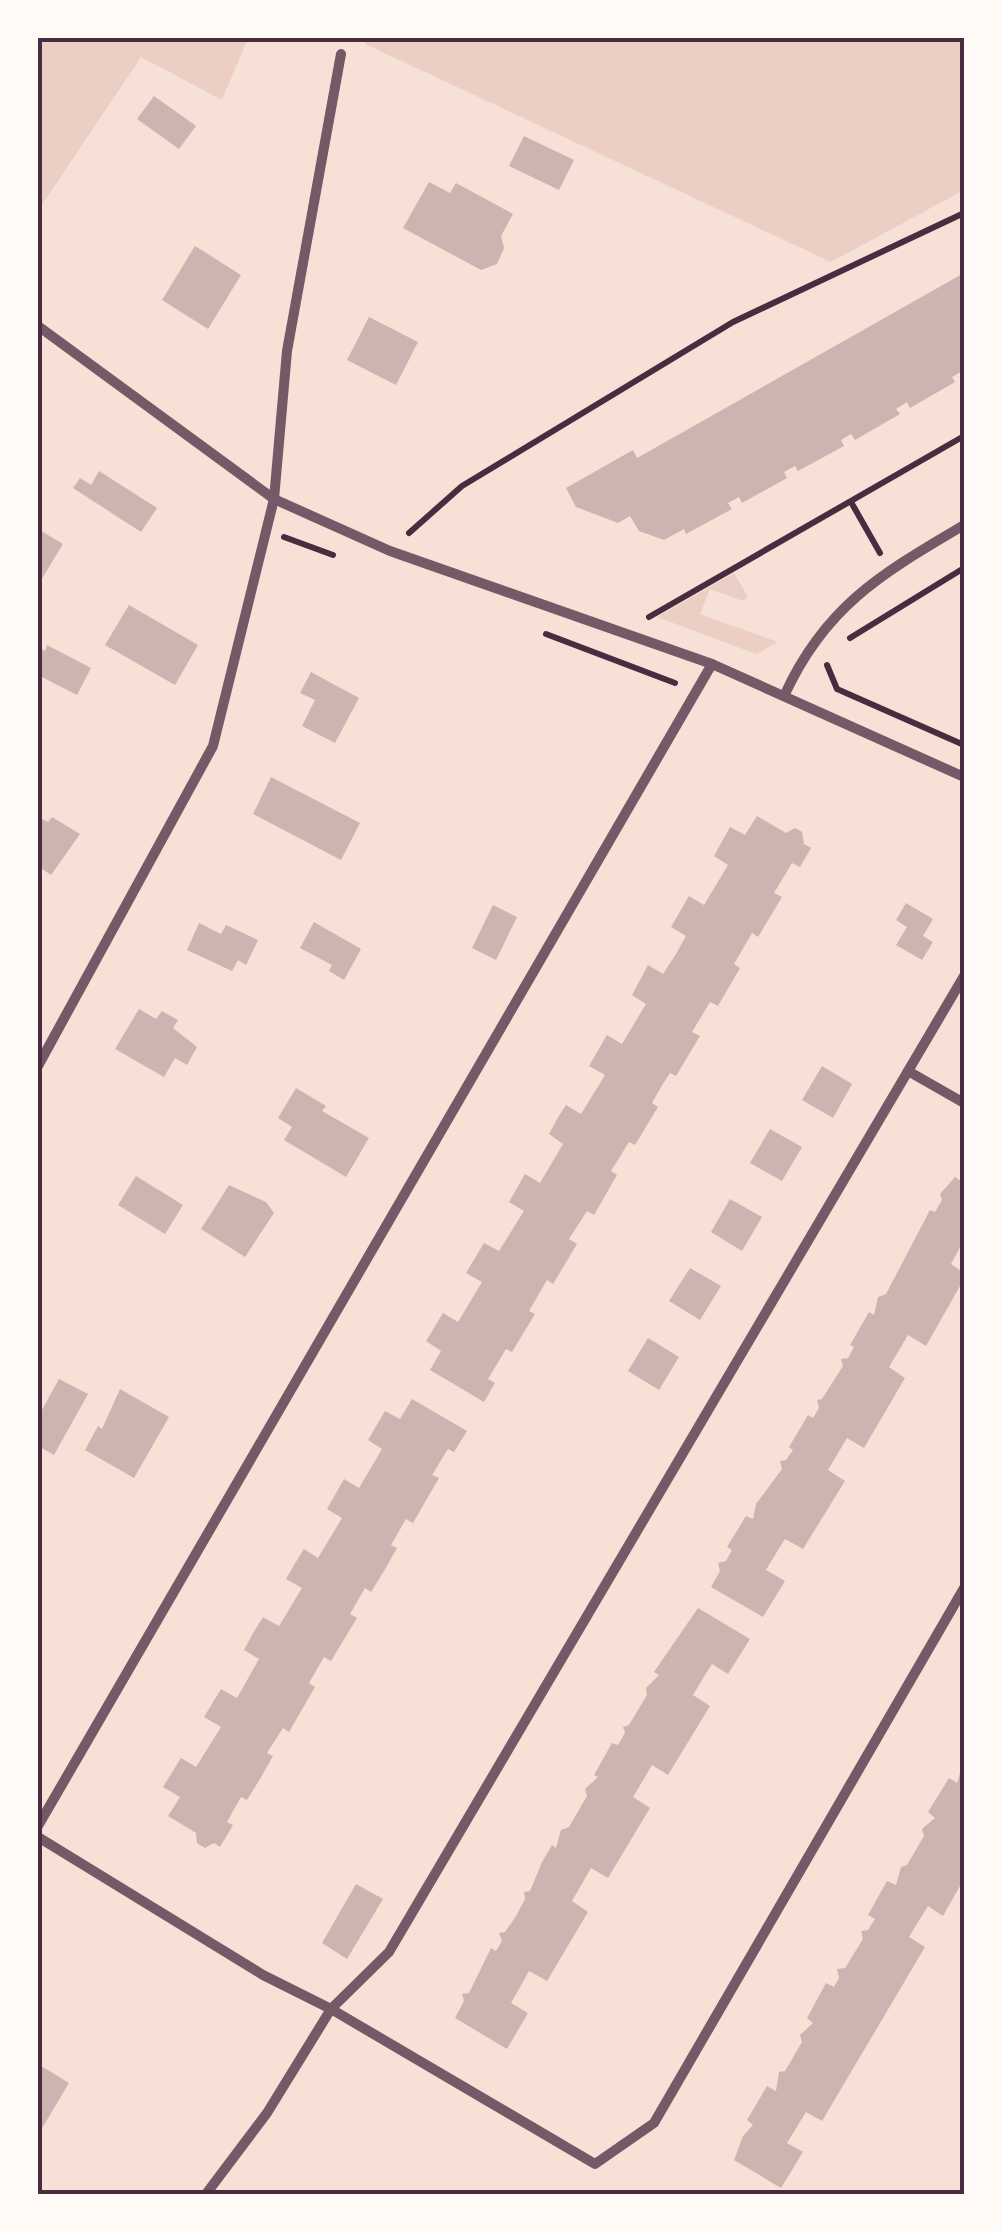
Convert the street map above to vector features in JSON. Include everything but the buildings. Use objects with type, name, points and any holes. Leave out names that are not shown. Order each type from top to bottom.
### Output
[{"type":"street","points":[[38,1066],[213,746],[274,499],[288,351],[341,54]]},
{"type":"street","points":[[38,326],[274,499],[390,551],[712,664],[964,777]]},
{"type":"street","points":[[784,694],[813,640],[842,606],[889,569],[964,524]]},
{"type":"street","points":[[38,1826],[712,664]]},
{"type":"street","points":[[206,2194],[267,2113],[331,2009],[388,1952],[964,976]]},
{"type":"street","points":[[908,1071],[964,1103]]},
{"type":"street","points":[[38,1837],[263,1976],[331,2009],[595,2164],[654,2123],[964,1588]]},
{"type":"path","points":[[390,551],[462,486],[733,322],[964,212]]},
{"type":"path","points":[[664,626],[645,619],[964,436]]},
{"type":"path","points":[[850,502],[889,569]]},
{"type":"path","points":[[394,526],[425,538]]},
{"type":"path","points":[[843,643],[964,568]]},
{"type":"path","points":[[829,656],[826,670],[837,688],[964,745]]},
{"type":"shaded area","points":[[38,38],[248,38],[222,100],[141,57],[38,211]]},
{"type":"shaded area","points":[[366,38],[964,38],[964,190],[831,262],[365,44]]},
{"type":"shaded area","points":[[734,573],[748,597],[743,601],[710,589],[700,614],[778,642],[756,654],[657,617]]}]
